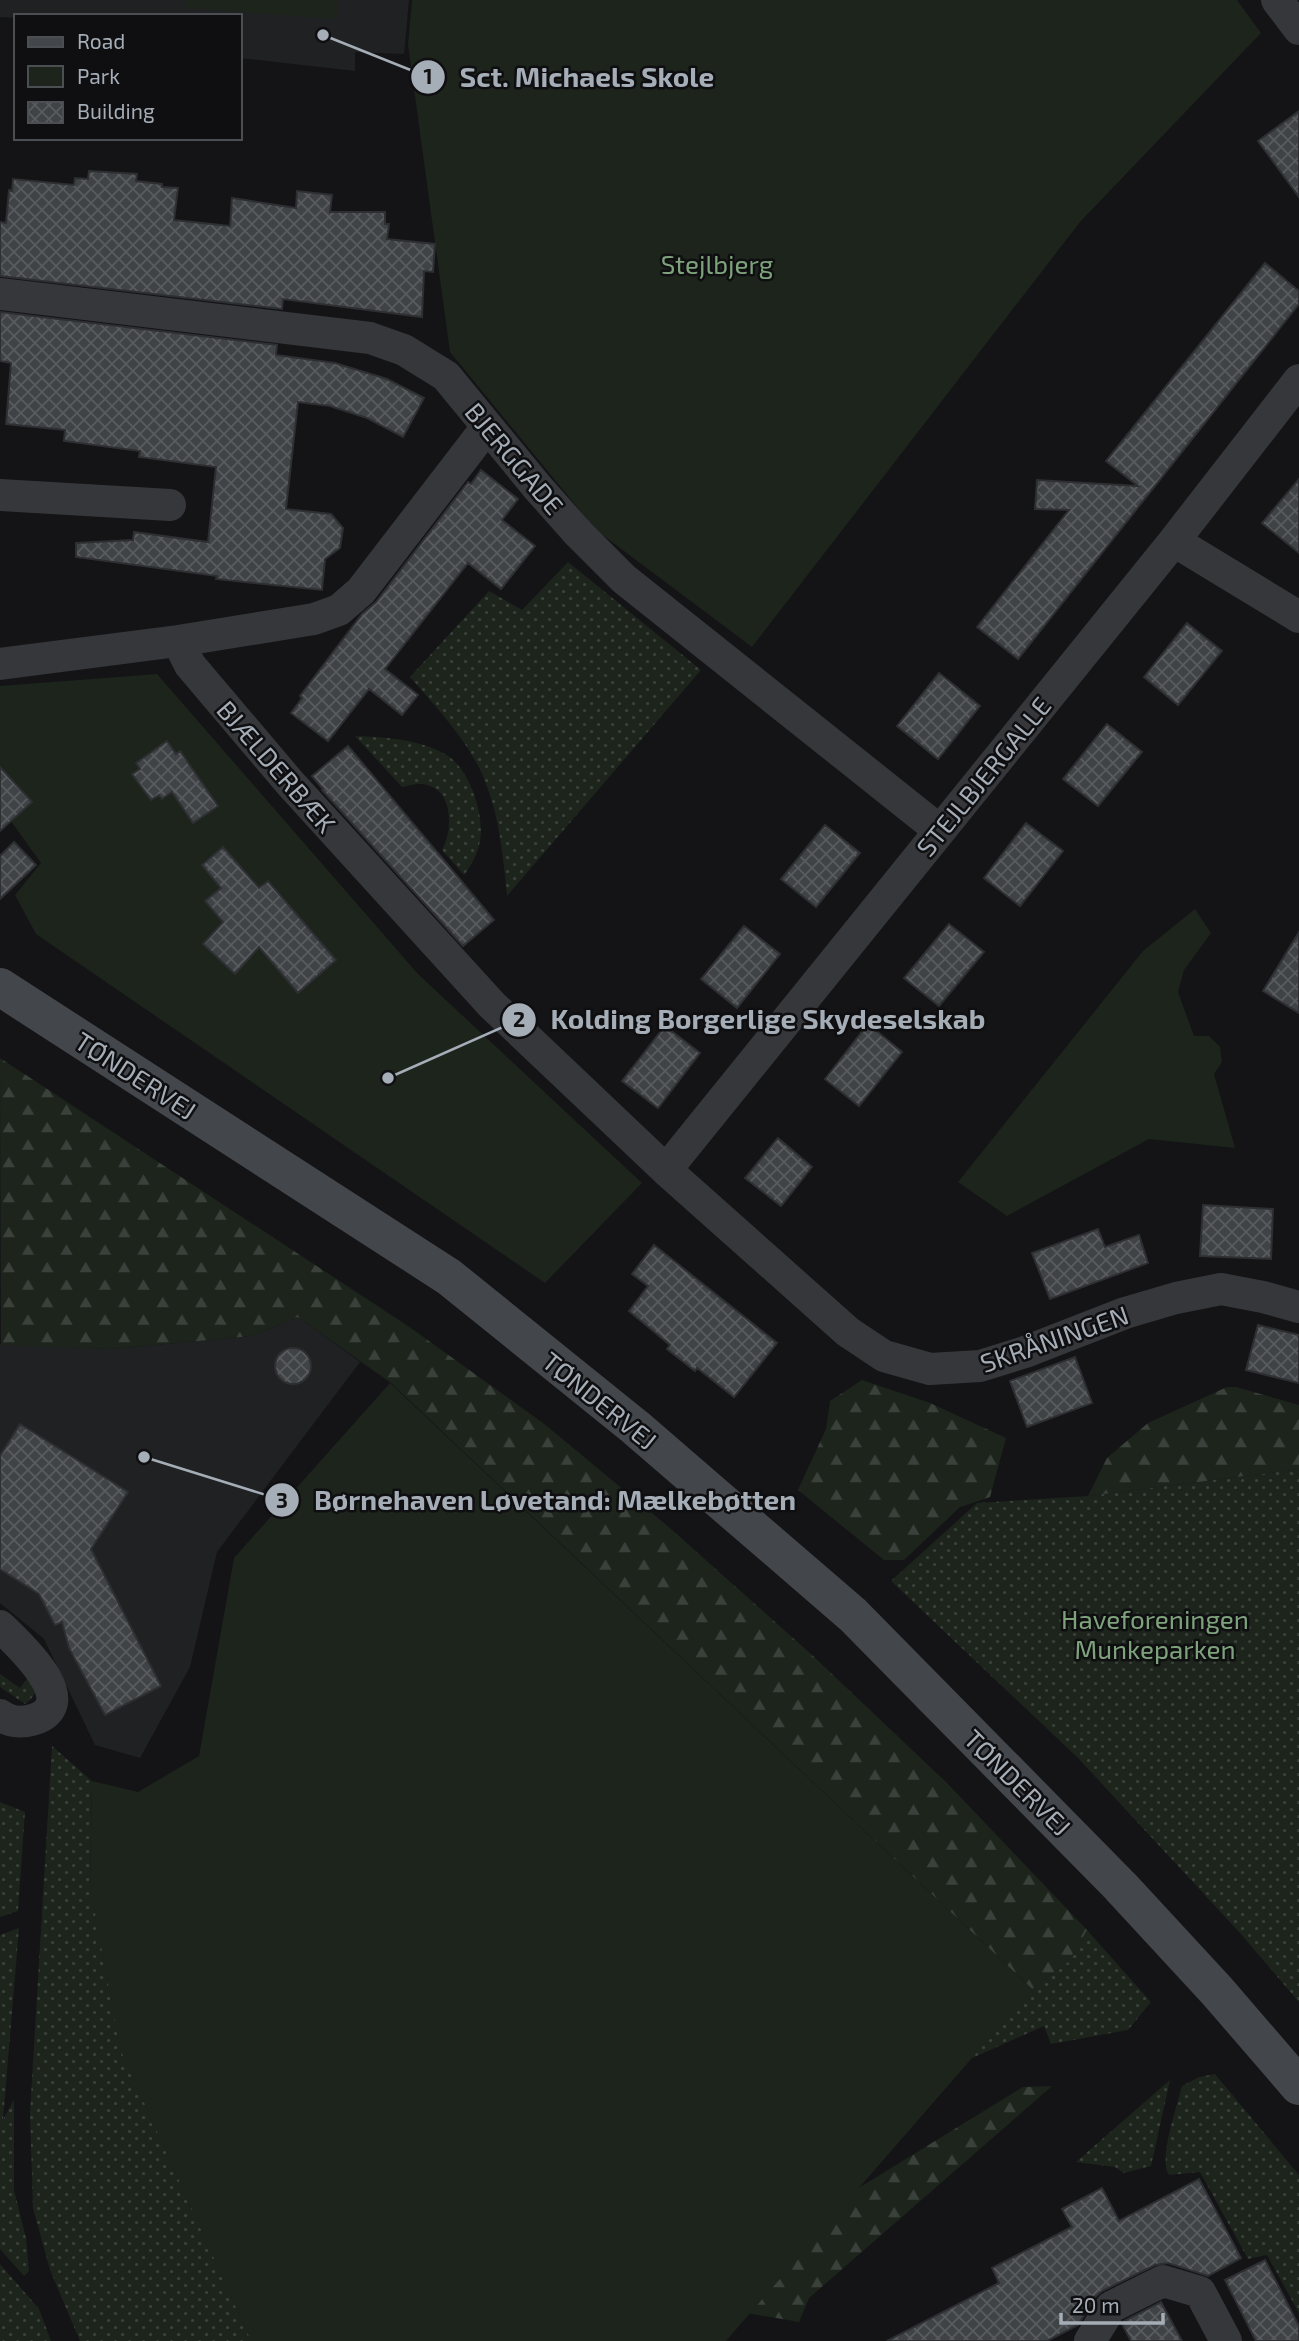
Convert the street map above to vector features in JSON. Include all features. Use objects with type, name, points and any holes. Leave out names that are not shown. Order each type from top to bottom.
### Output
[{"type":"street","points":[[1277,0],[1299,29]]},
{"type":"street","name":"BJERGGADE","points":[[0,294],[370,338],[404,349],[446,376],[579,534],[624,579],[939,830]]},
{"type":"street","name":"STEJLBJERGALLE","points":[[666,1170],[1174,541],[1299,380]]},
{"type":"street","points":[[0,664],[178,641],[314,619],[339,610],[361,591],[488,427]]},
{"type":"street","points":[[0,495],[170,505]]},
{"type":"street","points":[[1174,541],[1299,617]]},
{"type":"street","name":"BJÆLDERBÆK","points":[[178,641],[190,665],[290,783],[492,1005],[666,1170]]},
{"type":"street","name":"TØNDERVEJ","points":[[0,987],[449,1277],[635,1427],[853,1615],[1120,1886],[1217,1991],[1299,2086]]},
{"type":"street","name":"SKRÅNINGEN","points":[[666,1170],[848,1332],[884,1356],[930,1369],[980,1366],[1025,1352],[1125,1313],[1176,1298],[1221,1289],[1299,1307]]},
{"type":"street","points":[[0,1626],[38,1664],[51,1696],[50,1707],[43,1717],[23,1722],[5,1719],[0,1715]]},
{"type":"street","points":[[1090,2341],[1111,2307],[1163,2281],[1200,2292],[1226,2341]]},
{"type":"shaded area","points":[[0,0],[409,0],[404,54],[355,52],[355,71],[242,58],[242,14],[14,14],[14,18],[0,17]]},
{"type":"shaded area","points":[[298,1317],[360,1362],[217,1552],[190,1667],[140,1758],[95,1745],[44,1639],[0,1603],[0,1344],[112,1349],[252,1336]]},
{"type":"green space","points":[[185,0],[338,0],[337,19],[185,8]]},
{"type":"green space","name":"Stejlbjerg","points":[[412,0],[1237,0],[1261,33],[1080,222],[752,647],[596,530],[450,352],[408,45]]},
{"type":"green space","points":[[568,562],[701,670],[507,896],[497,823],[479,767],[462,740],[410,677],[489,591],[522,610]]},
{"type":"green space","points":[[157,674],[418,974],[642,1183],[545,1283],[36,934],[15,895],[41,863],[0,806],[0,686]]},
{"type":"green space","points":[[355,736],[413,742],[435,749],[454,760],[468,780],[480,818],[478,850],[464,875],[442,850],[448,834],[449,815],[447,805],[438,790],[416,784],[402,787]]},
{"type":"green space","points":[[1195,909],[1211,933],[1184,970],[1178,992],[1194,1036],[1209,1036],[1220,1047],[1222,1062],[1214,1074],[1235,1148],[1149,1139],[1007,1216],[958,1182],[1143,951]]},
{"type":"green space","points":[[0,1058],[408,1326],[543,1423],[671,1529],[812,1655],[947,1783],[1087,1930],[1068,1962],[1032,1989],[391,1383],[298,1317],[252,1336],[112,1349],[1,1345]]},
{"type":"green space","points":[[862,1380],[930,1403],[1006,1438],[990,1497],[960,1507],[904,1560],[884,1560],[798,1490],[826,1429],[830,1401]]},
{"type":"green space","points":[[390,1383],[1032,1989],[726,2341],[251,2341],[120,2049],[90,1886],[92,1781],[138,1792],[199,1756],[234,1558]]},
{"type":"green space","points":[[1227,1387],[1236,1387],[1299,1405],[1299,1469],[1088,1496],[1107,1458],[1148,1423]]},
{"type":"green space","name":"Haveforeningen Munkeparken","points":[[1299,1469],[1299,2002],[1240,1933],[1078,1758],[891,1581],[977,1503],[1088,1496]]},
{"type":"green space","points":[[35,1668],[41,1685],[25,1704],[0,1687],[0,1674],[20,1688]]},
{"type":"green space","points":[[52,1746],[92,1781],[90,1886],[256,2341],[80,2341],[50,2270],[33,2208],[30,2113]]},
{"type":"green space","points":[[0,1802],[25,1812],[18,1911],[0,1917]]},
{"type":"green space","points":[[19,1928],[3,2120],[14,2099],[14,2190],[26,2238],[29,2271],[24,2276],[0,2249],[0,1935]]},
{"type":"green space","points":[[1087,1930],[1151,2002],[1128,2030],[1051,2044],[1044,2026],[932,2076],[942,2028],[1032,1989],[1068,1962]]},
{"type":"green space","points":[[1215,2074],[1299,2175],[1299,2313],[1267,2255],[1248,2259],[1200,2172],[1169,2175],[1166,2168],[1167,2146],[1182,2086],[1199,2077]]},
{"type":"green space","points":[[1170,2080],[1151,2166],[1124,2173],[1115,2167],[1076,2162]]},
{"type":"green space","points":[[1052,2086],[809,2298],[799,2322],[719,2308],[805,2221],[1023,2087]]},
{"type":"green space","points":[[0,2264],[39,2309],[51,2341],[0,2341]]},
{"type":"building","points":[[1299,111],[1299,197],[1258,141]]},
{"type":"building","points":[[89,171],[137,174],[136,181],[178,188],[174,220],[230,226],[232,198],[296,208],[297,191],[332,195],[330,212],[385,212],[385,224],[389,224],[387,239],[435,244],[433,272],[424,271],[422,317],[283,299],[282,309],[0,276],[0,222],[6,223],[9,190],[12,191],[13,179],[74,185],[75,178],[88,179]]},
{"type":"building","points":[[1265,263],[1299,291],[1299,304],[1018,659],[977,627],[1069,510],[1035,509],[1037,480],[1138,486],[1106,461]]},
{"type":"building","points":[[0,312],[277,345],[276,355],[335,363],[387,379],[424,398],[403,437],[367,418],[330,406],[298,402],[286,509],[331,514],[343,528],[340,548],[325,559],[322,590],[216,579],[217,576],[76,557],[76,543],[133,540],[134,532],[208,542],[216,467],[139,457],[140,451],[64,441],[65,430],[6,424],[11,363],[0,361]]},
{"type":"building","points":[[481,470],[518,499],[502,520],[535,546],[501,589],[468,563],[385,669],[418,695],[402,715],[369,689],[328,741],[291,713],[302,698],[300,696],[362,614],[376,602],[468,482],[471,484]]},
{"type":"building","points":[[1299,479],[1299,553],[1262,523]]},
{"type":"building","points":[[1187,623],[1222,651],[1178,705],[1144,677]]},
{"type":"building","points":[[939,673],[980,706],[938,759],[897,726]]},
{"type":"building","points":[[1107,724],[1142,752],[1098,806],[1063,779]]},
{"type":"building","points":[[167,741],[176,754],[180,751],[218,806],[193,823],[172,792],[162,799],[159,795],[151,800],[132,774],[140,769],[136,763]]},
{"type":"building","points":[[348,746],[494,920],[463,946],[312,776]]},
{"type":"building","points":[[0,767],[32,802],[0,831]]},
{"type":"building","points":[[1026,823],[1063,851],[1020,906],[984,878]]},
{"type":"building","points":[[825,825],[860,853],[816,907],[781,879]]},
{"type":"building","points":[[14,842],[36,865],[0,899],[0,856]]},
{"type":"building","points":[[223,847],[259,888],[268,881],[336,960],[298,993],[259,947],[235,974],[203,944],[223,922],[205,901],[221,888],[202,865]]},
{"type":"building","points":[[949,924],[984,952],[939,1006],[904,978]]},
{"type":"building","points":[[744,926],[780,954],[737,1008],[701,979]]},
{"type":"building","points":[[1299,932],[1299,1013],[1263,991]]},
{"type":"building","points":[[868,1024],[902,1052],[859,1106],[825,1079]]},
{"type":"building","points":[[665,1026],[700,1053],[658,1108],[622,1081]]},
{"type":"building","points":[[778,1138],[812,1167],[781,1206],[745,1178]]},
{"type":"building","points":[[1203,1205],[1273,1209],[1271,1259],[1200,1256]]},
{"type":"building","points":[[1098,1229],[1105,1247],[1139,1235],[1148,1263],[1050,1299],[1032,1253]]},
{"type":"building","points":[[654,1245],[777,1343],[734,1397],[667,1349],[670,1345],[629,1311],[648,1286],[632,1274]]},
{"type":"building","points":[[1258,1325],[1299,1335],[1299,1383],[1246,1370]]},
{"type":"building","points":[[293,1348],[306,1353],[311,1366],[306,1379],[293,1384],[280,1379],[275,1366],[280,1353]]},
{"type":"building","points":[[1075,1357],[1092,1403],[1027,1427],[1010,1381]]},
{"type":"building","points":[[20,1424],[128,1492],[91,1549],[161,1686],[105,1715],[69,1648],[62,1622],[55,1625],[39,1594],[0,1569],[0,1456]]},
{"type":"building","points":[[1199,2179],[1241,2258],[1208,2276],[1168,2263],[1155,2265],[1102,2291],[1095,2297],[1078,2325],[1047,2341],[887,2341],[999,2283],[992,2268],[1072,2227],[1062,2209],[1102,2188],[1119,2221]]},
{"type":"building","points":[[1265,2260],[1299,2326],[1299,2341],[1256,2341],[1225,2280]]},
{"type":"building","points":[[1161,2302],[1182,2341],[1131,2341],[1122,2324],[1124,2321]]},
{"type":"place","name":"Sct. Michaels Skole","points":[[323,35]]},
{"type":"place","name":"Kolding Borgerlige Skydeselskab","points":[[388,1078]]},
{"type":"place","name":"Børnehaven Løvetand: Mælkebøtten","points":[[144,1457]]}]
